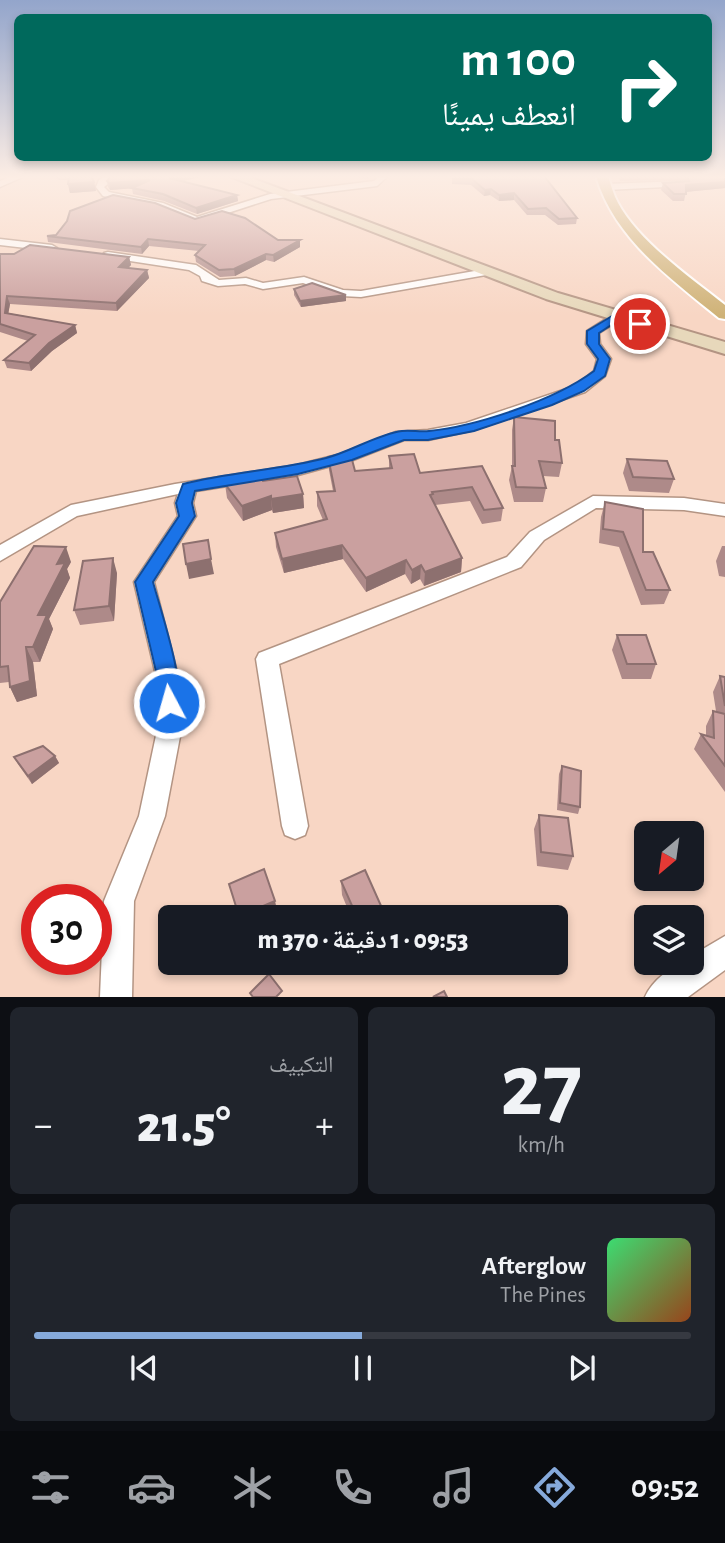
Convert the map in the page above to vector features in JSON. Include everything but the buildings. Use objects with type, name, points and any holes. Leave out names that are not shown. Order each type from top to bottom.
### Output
[{"type":"main road","points":[[356,223],[486,272],[617,316],[725,348]]},
{"type":"main road","points":[[625,223],[659,257],[725,314]]},
{"type":"street","points":[[0,242],[60,249]]},
{"type":"street","points":[[96,254],[192,267],[205,274],[206,279],[218,283],[246,281],[263,286],[304,279],[342,293],[361,294],[486,272]]},
{"type":"street","points":[[0,554],[71,511],[189,487],[298,470],[347,457],[402,435],[428,435],[469,428],[547,402],[580,388],[600,373],[604,359],[593,344],[593,331],[617,316]]},
{"type":"street","points":[[116,997],[118,901],[152,816],[170,726],[168,680],[144,582],[187,516],[184,503],[189,487]]},
{"type":"street","points":[[295,826],[267,660],[514,562],[537,536],[593,502],[684,504],[725,510]]},
{"type":"street","points":[[661,997],[725,951]]},
{"type":"route","points":[[169,703],[168,680],[144,582],[187,516],[184,503],[189,487],[298,470],[347,457],[402,435],[428,435],[469,428],[547,402],[580,388],[600,373],[604,359],[593,344],[593,331],[617,316],[640,324]]}]
